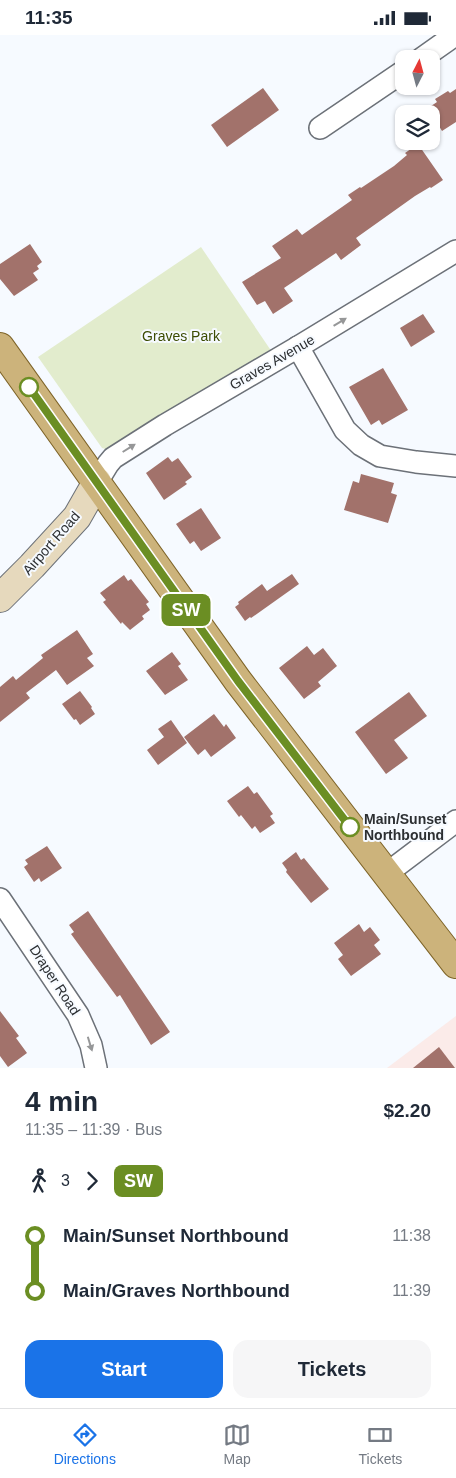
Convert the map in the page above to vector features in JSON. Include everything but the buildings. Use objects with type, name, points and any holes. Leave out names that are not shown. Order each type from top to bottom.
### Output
[{"type":"main road","points":[[0,347],[238,681],[456,964]]},
{"type":"street","points":[[434,50],[455,35]]},
{"type":"street","points":[[320,129],[395,77]]},
{"type":"street","name":"Graves Avenue","points":[[97,483],[113,457],[456,251]]},
{"type":"street","points":[[298,347],[345,431],[361,445],[380,456],[456,466]]},
{"type":"street","name":"Airport Road","points":[[0,598],[77,517],[97,483]]},
{"type":"street","points":[[386,874],[456,821]]},
{"type":"street","name":"Draper Road","points":[[0,899],[78,1015],[91,1045],[96,1068]]},
{"type":"shaded area","points":[[456,1016],[456,1068],[387,1068]]},
{"type":"green space","name":"Graves Park","points":[[201,247],[274,355],[109,450],[102,448],[38,357]]},
{"type":"bus line","name":"SW","points":[[29,387],[238,681],[350,827]]},
{"type":"place","name":"Main/Sunset Northbound","points":[[350,827]]}]
